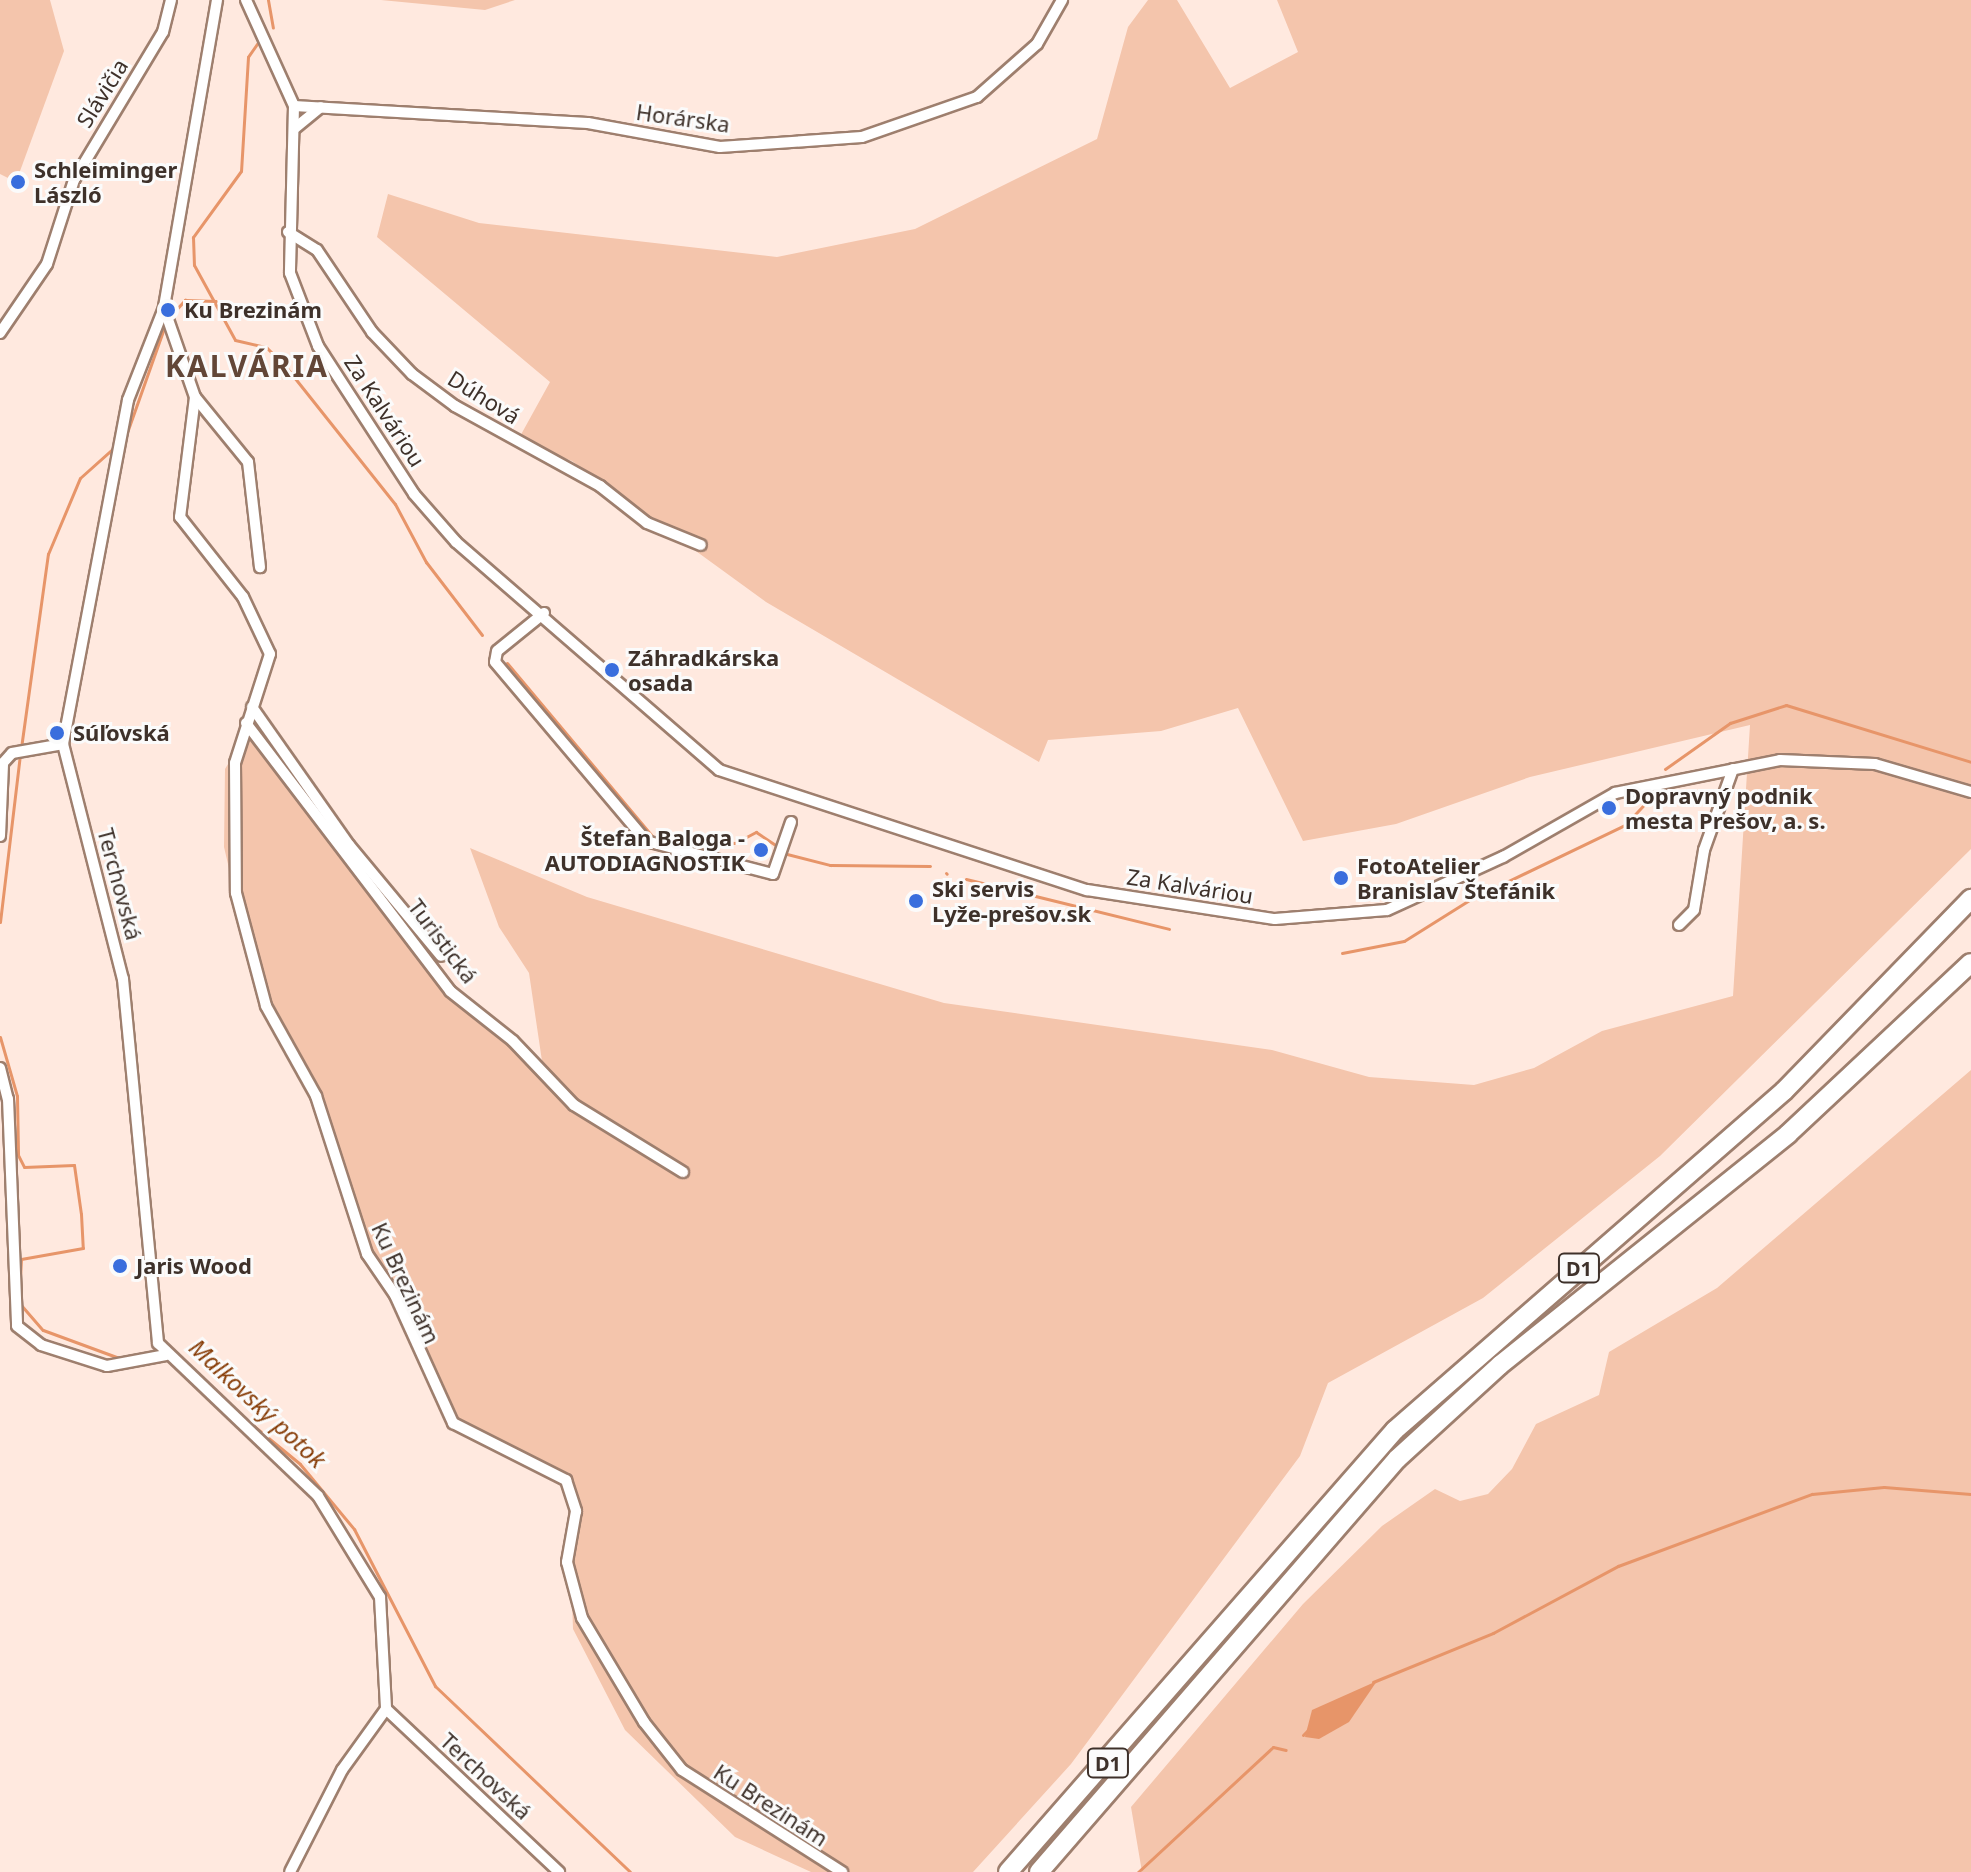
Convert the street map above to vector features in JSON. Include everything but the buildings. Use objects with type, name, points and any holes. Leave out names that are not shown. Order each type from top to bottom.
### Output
[{"type":"highway","name":"D1","points":[[1008,1872],[1395,1430],[1784,1091],[1971,899]]},
{"type":"highway","name":"D1","points":[[1039,1872],[1282,1585],[1447,1410],[1788,1134],[1971,963]]},
{"type":"street","name":"Slávičia","points":[[0,333],[47,264],[74,180],[163,32],[171,0]]},
{"type":"street","name":"Terchovská","points":[[162,1350],[123,979],[63,744],[120,435],[135,375],[168,317],[217,0]]},
{"type":"street","name":"Za Kalváriou","points":[[246,0],[294,106],[288,232],[298,308],[414,494],[456,542],[544,613],[719,770],[1087,890],[1275,919],[1387,910],[1503,857],[1597,800],[1780,760],[1875,764],[1971,792]]},
{"type":"street","name":"Horárska","points":[[294,106],[588,123],[720,147],[862,137],[977,97],[1037,44],[1062,0]]},
{"type":"street","points":[[295,128],[321,107]]},
{"type":"street","name":"Dúhová","points":[[288,232],[317,250],[372,332],[412,374],[455,406],[600,486],[647,523],[701,545]]},
{"type":"street","points":[[168,317],[195,397],[248,462],[260,567]]},
{"type":"street","name":"Ku Brezinám","points":[[195,397],[177,505],[267,638],[270,654],[246,723],[230,831],[248,947],[266,1006],[316,1096],[367,1254],[395,1295],[429,1383],[469,1437],[566,1480],[576,1511],[567,1562],[582,1618],[615,1682],[682,1770],[842,1872]]},
{"type":"street","points":[[544,613],[497,651],[495,662],[646,841],[773,874],[791,822]]},
{"type":"street","name":"Turistická","points":[[252,707],[349,845],[441,956]]},
{"type":"street","name":"Turistická","points":[[246,723],[450,991],[513,1041],[574,1105],[683,1172]]},
{"type":"street","points":[[0,836],[3,763],[12,753],[63,744]]},
{"type":"street","points":[[1679,925],[1694,910],[1704,850],[1733,769]]},
{"type":"street","points":[[0,1068],[8,1099],[17,1326],[41,1345],[107,1366],[162,1350],[318,1496],[362,1560],[386,1627],[386,1709],[342,1770],[290,1872]]},
{"type":"street","name":"Terchovská","points":[[386,1709],[559,1872]]},
{"type":"shaded area","points":[[0,0],[50,0],[64,51],[16,182],[0,174]]},
{"type":"shaded area","points":[[381,0],[515,0],[485,10]]},
{"type":"shaded area","points":[[1148,0],[1177,0],[1230,88],[1298,52],[1277,0],[1971,0],[1971,849],[1660,1156],[1483,1298],[1328,1383],[1300,1456],[1071,1764],[973,1872],[811,1872],[735,1837],[625,1730],[573,1629],[568,1482],[466,1435],[429,1381],[360,1239],[339,1145],[277,1038],[252,967],[224,847],[225,769],[248,731],[454,990],[542,1061],[529,973],[499,927],[470,848],[587,897],[944,1003],[1272,1050],[1369,1077],[1474,1085],[1534,1068],[1602,1031],[1733,996],[1750,725],[1530,777],[1396,824],[1303,841],[1238,708],[1161,731],[1048,740],[1039,762],[766,602],[572,461],[518,440],[550,382],[377,237],[388,194],[479,223],[777,257],[915,229],[1097,139],[1128,27]]},
{"type":"shaded area","points":[[1971,1070],[1971,1872],[1142,1872],[1131,1807],[1303,1604],[1382,1526],[1435,1489],[1460,1501],[1488,1494],[1512,1469],[1536,1424],[1599,1395],[1609,1352],[1717,1288]]},
{"type":"shaded area","points":[[1377,1681],[1349,1722],[1319,1739],[1305,1737],[1312,1710]]},
{"type":"waterway","name":"Malkovský potok","points":[[268,0],[273,28]]},
{"type":"waterway","points":[[259,41],[248,57],[241,171],[193,237],[194,265],[235,340],[266,347],[286,367],[395,504],[426,562],[482,635]]},
{"type":"waterway","name":"Malkovský potok","points":[[171,315],[185,300],[216,301]]},
{"type":"waterway","name":"Malkovský potok","points":[[124,441],[165,325]]},
{"type":"waterway","name":"Malkovský potok","points":[[21,748],[48,554],[80,478],[117,445]]},
{"type":"waterway","points":[[507,663],[653,837],[735,843],[756,832],[778,847]]},
{"type":"waterway","points":[[1665,769],[1730,723],[1786,705],[1971,762]]},
{"type":"waterway","name":"Malkovský potok","points":[[0,922],[20,755]]},
{"type":"waterway","points":[[1342,953],[1404,941],[1471,899],[1625,825],[1654,794]]},
{"type":"waterway","points":[[783,853],[830,865],[930,866]]},
{"type":"waterway","points":[[966,879],[1169,929]]},
{"type":"waterway","name":"Malkovský potok","points":[[0,1037],[17,1096],[18,1155],[24,1167],[74,1165],[81,1214],[83,1248],[21,1259],[20,1281]]},
{"type":"waterway","name":"Malkovský potok","points":[[21,1305],[43,1330],[122,1359]]},
{"type":"waterway","name":"Malkovský potok","points":[[166,1346],[195,1371]]},
{"type":"waterway","name":"Malkovský potok","points":[[238,1413],[300,1464],[354,1529],[435,1686],[630,1872]]},
{"type":"waterway","points":[[1373,1682],[1493,1633],[1618,1566],[1812,1494],[1884,1487],[1971,1494]]},
{"type":"waterway","points":[[1303,1735],[1309,1729]]},
{"type":"waterway","points":[[1138,1872],[1273,1747],[1286,1750]]},
{"type":"place","name":"Schleiminger László","points":[[18,182]]},
{"type":"place","name":"Ku Brezinám","points":[[168,310]]},
{"type":"place","name":"Záhradkárska osada","points":[[612,670]]},
{"type":"place","name":"Súľovská","points":[[57,733]]},
{"type":"place","name":"Dopravný podnik mesta Prešov, a. s.","points":[[1609,808]]},
{"type":"place","name":"Štefan Baloga - AUTODIAGNOSTIK","points":[[761,850]]},
{"type":"place","name":"FotoAtelier Branislav Štefánik","points":[[1341,878]]},
{"type":"place","name":"Ski servis Lyže-prešov.sk","points":[[916,901]]},
{"type":"place","name":"Jaris Wood","points":[[120,1266]]},
{"type":"district","name":"KALVÁRIA","points":[[247,366]]}]
